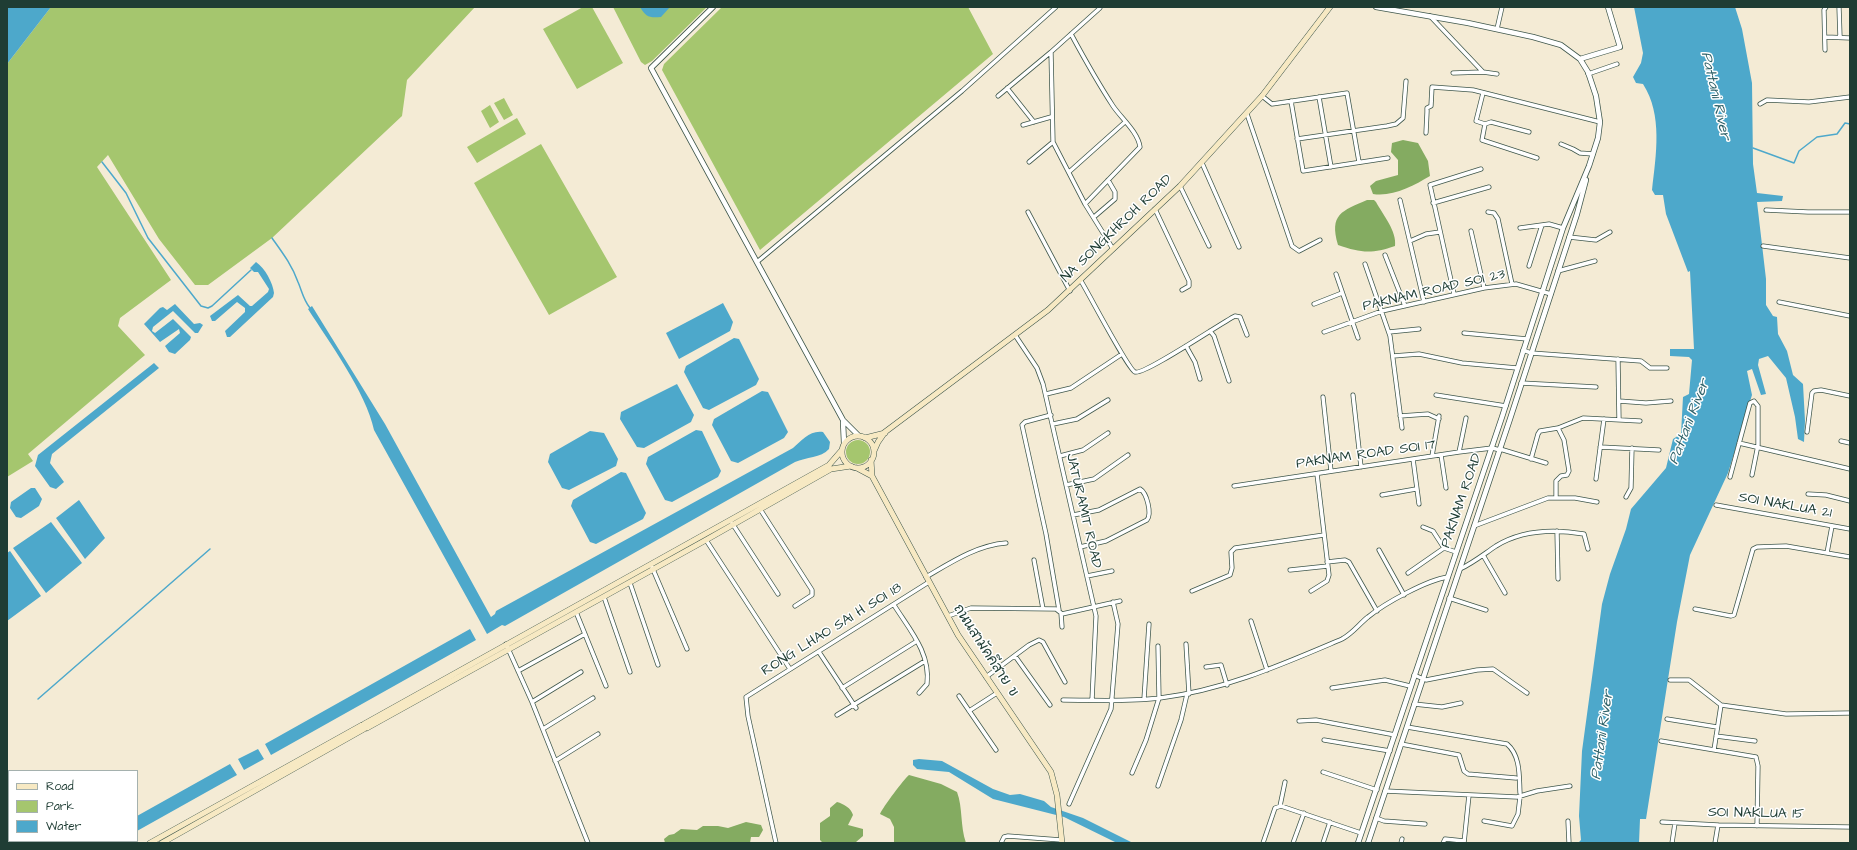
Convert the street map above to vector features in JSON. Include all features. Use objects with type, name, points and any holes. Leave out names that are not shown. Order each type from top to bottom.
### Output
[{"type":"main road","name":"NA SONGKHROH ROAD","points":[[874,451],[885,432],[1016,335],[1070,291],[1180,186],[1247,114],[1330,7]]},
{"type":"main road","name":"NA SONGKHROH ROAD","points":[[865,438],[885,432]]},
{"type":"main road","points":[[150,843],[507,647],[650,564],[828,465],[842,450],[844,443],[850,438],[859,436],[865,438],[871,443],[874,451],[871,460],[864,466],[831,469],[630,583],[507,647]]},
{"type":"main road","points":[[842,450],[844,460],[853,467],[864,470],[872,476]]},
{"type":"main road","name":"ถนนสามัคคีสาย ข","points":[[871,460],[872,476],[927,580],[986,677],[1050,772],[1055,785],[1061,841]]},
{"type":"main road","points":[[162,843],[364,726]]},
{"type":"street","points":[[713,7],[651,68],[843,420],[859,436]]},
{"type":"street","points":[[757,262],[962,91],[1056,7]]},
{"type":"street","name":"PAKNAM ROAD","points":[[1368,843],[1558,272],[1593,154],[1600,122],[1596,96],[1588,74],[1580,59],[1568,49],[1554,43],[1497,29],[1376,7]]},
{"type":"street","points":[[1497,29],[1502,7]]},
{"type":"street","points":[[1580,59],[1620,47],[1608,7]]},
{"type":"street","points":[[1825,50],[1826,37],[1824,10],[1826,7]]},
{"type":"street","points":[[1839,7],[1840,37]]},
{"type":"street","points":[[998,96],[1100,8]]},
{"type":"street","points":[[1430,16],[1438,27],[1483,72]]},
{"type":"street","points":[[1071,34],[1099,84],[1140,147],[1085,204]]},
{"type":"street","points":[[1826,37],[1850,38]]},
{"type":"street","points":[[1050,52],[1053,142],[1085,204],[1113,249]]},
{"type":"street","points":[[1588,74],[1617,64]]},
{"type":"street","points":[[1453,73],[1483,72],[1497,74]]},
{"type":"street","points":[[1297,139],[1387,126],[1400,122],[1403,118],[1406,80]]},
{"type":"street","points":[[1426,133],[1427,108],[1431,106],[1432,87],[1473,90],[1600,122]]},
{"type":"street","points":[[1007,88],[1034,122]]},
{"type":"street","points":[[1262,96],[1272,104],[1347,93],[1359,162]]},
{"type":"street","points":[[1483,93],[1476,121],[1484,124],[1491,122],[1529,132]]},
{"type":"street","points":[[1319,97],[1331,167]]},
{"type":"street","points":[[1760,104],[1767,100],[1809,102],[1850,97]]},
{"type":"street","points":[[1291,101],[1303,171],[1388,158]]},
{"type":"street","points":[[1247,114],[1292,246],[1299,251],[1320,240]]},
{"type":"street","points":[[1023,125],[1051,117]]},
{"type":"street","points":[[1069,172],[1125,122]]},
{"type":"street","points":[[1484,124],[1482,140],[1538,158]]},
{"type":"street","points":[[1029,162],[1053,142]]},
{"type":"street","points":[[1561,144],[1573,148],[1580,154],[1593,154]]},
{"type":"street","points":[[1202,163],[1239,247]]},
{"type":"street","name":"PAKNAM ROAD","points":[[1358,843],[1506,406],[1563,228],[1589,166]]},
{"type":"street","points":[[1454,294],[1430,186],[1431,184],[1481,169]]},
{"type":"street","points":[[1094,217],[1114,199],[1115,192],[1108,180]]},
{"type":"street","points":[[1180,186],[1209,246]]},
{"type":"street","points":[[1433,203],[1489,187]]},
{"type":"street","points":[[1400,200],[1424,302]]},
{"type":"street","points":[[1155,209],[1188,281],[1189,286],[1182,290]]},
{"type":"street","points":[[1766,210],[1850,212]]},
{"type":"street","points":[[1028,212],[1070,291]]},
{"type":"street","points":[[1488,212],[1494,213],[1498,219],[1512,284]]},
{"type":"street","points":[[1529,266],[1542,225]]},
{"type":"street","points":[[1520,228],[1554,225],[1563,228]]},
{"type":"street","points":[[1410,241],[1426,234],[1440,232]]},
{"type":"street","points":[[1471,232],[1484,288]]},
{"type":"street","points":[[1569,237],[1596,240],[1610,232]]},
{"type":"street","points":[[1764,246],[1850,258]]},
{"type":"street","points":[[1385,255],[1405,306]]},
{"type":"street","points":[[1558,272],[1594,261]]},
{"type":"street","points":[[1365,264],[1389,332],[1402,428]]},
{"type":"street","points":[[1336,274],[1358,338]]},
{"type":"street","points":[[1081,281],[1131,369],[1139,373],[1229,319],[1239,316],[1247,335]]},
{"type":"street","name":"PAKNAM ROAD SOI 23","points":[[1324,332],[1382,311],[1484,288],[1519,284],[1550,294]]},
{"type":"street","points":[[1314,304],[1342,293]]},
{"type":"street","points":[[1779,302],[1850,316]]},
{"type":"street","points":[[1389,332],[1418,329]]},
{"type":"street","points":[[1210,331],[1215,338],[1229,381]]},
{"type":"street","points":[[1464,333],[1527,340]]},
{"type":"street","name":"JATURAMIT ROAD","points":[[1016,335],[1041,376],[1097,622],[1092,700]]},
{"type":"street","points":[[1186,346],[1195,362],[1200,379]]},
{"type":"street","points":[[1523,350],[1531,353],[1641,361],[1650,368],[1667,368]]},
{"type":"street","points":[[1046,394],[1071,388],[1122,354]]},
{"type":"street","points":[[1393,356],[1419,354],[1462,363],[1517,368]]},
{"type":"street","points":[[1618,359],[1619,420]]},
{"type":"street","points":[[1521,383],[1596,387]]},
{"type":"street","points":[[1807,432],[1812,393],[1814,391],[1821,390],[1850,396]]},
{"type":"street","points":[[1354,395],[1361,467]]},
{"type":"street","points":[[1436,396],[1506,406]]},
{"type":"street","points":[[1323,397],[1331,471]]},
{"type":"street","points":[[1053,424],[1077,419],[1108,400]]},
{"type":"street","points":[[1618,401],[1646,403],[1671,401]]},
{"type":"street","points":[[1730,477],[1750,403],[1754,402],[1758,406],[1758,448],[1752,475]]},
{"type":"street","points":[[1400,416],[1428,414],[1439,417],[1432,456]]},
{"type":"street","points":[[1051,415],[1024,422],[1022,424],[1046,534],[1062,627]]},
{"type":"street","points":[[1458,452],[1466,418]]},
{"type":"street","points":[[1531,459],[1540,431],[1558,428],[1574,420],[1583,418],[1640,421]]},
{"type":"street","points":[[1596,479],[1604,419]]},
{"type":"street","points":[[843,420],[845,435],[844,443]]},
{"type":"street","points":[[1556,497],[1556,482],[1562,476],[1567,475],[1569,471],[1564,440],[1558,428]]},
{"type":"street","points":[[1060,456],[1083,450],[1108,433]]},
{"type":"street","points":[[1841,441],[1850,443]]},
{"type":"street","points":[[1739,443],[1850,468]]},
{"type":"street","points":[[1600,447],[1658,450]]},
{"type":"street","name":"PAKNAM ROAD SOI 17","points":[[1234,486],[1492,448],[1546,463]]},
{"type":"street","points":[[1626,497],[1631,488],[1632,448]]},
{"type":"street","points":[[1066,485],[1094,479],[1128,455]]},
{"type":"street","points":[[1441,455],[1446,488]]},
{"type":"street","points":[[1412,459],[1419,504]]},
{"type":"street","points":[[1312,591],[1328,580],[1328,564],[1316,474]]},
{"type":"street","points":[[1382,495],[1416,489]]},
{"type":"street","points":[[1073,514],[1098,510],[1140,490],[1143,492],[1150,516],[1147,520],[1106,541],[1080,546]]},
{"type":"street","points":[[1808,494],[1826,495],[1850,501]]},
{"type":"street","points":[[1474,526],[1548,498],[1575,498],[1597,502]]},
{"type":"street","name":"SOI NAKLUA 21","points":[[1716,506],[1850,529]]},
{"type":"street","points":[[760,509],[812,590],[812,595],[795,606]]},
{"type":"street","points":[[730,520],[778,594]]},
{"type":"street","points":[[1827,552],[1832,526]]},
{"type":"street","points":[[1423,527],[1433,531],[1444,548],[1456,552]]},
{"type":"street","points":[[1558,531],[1558,579]]},
{"type":"street","points":[[1459,570],[1503,542],[1520,536],[1558,531],[1584,534],[1588,549]]},
{"type":"street","points":[[1192,591],[1230,574],[1232,568],[1231,552],[1235,548],[1324,535]]},
{"type":"street","points":[[706,540],[790,669]]},
{"type":"street","name":"RONG LHAO SAI H SOI 18","points":[[776,843],[748,716],[746,697],[894,605],[950,563],[975,551],[997,544],[1006,543]]},
{"type":"street","points":[[1458,546],[1466,549]]},
{"type":"street","points":[[1695,609],[1731,616],[1734,615],[1754,549],[1757,547],[1786,546],[1850,557]]},
{"type":"street","points":[[1408,573],[1444,548]]},
{"type":"street","points":[[1379,550],[1404,595]]},
{"type":"street","points":[[1483,555],[1505,592]]},
{"type":"street","points":[[1034,560],[1043,609]]},
{"type":"street","points":[[1290,570],[1345,560],[1349,562],[1377,611]]},
{"type":"street","points":[[650,564],[654,569],[687,649]]},
{"type":"street","points":[[1087,576],[1112,570]]},
{"type":"street","points":[[1062,700],[1159,698],[1188,694],[1227,685],[1342,639],[1377,611],[1404,595],[1430,581],[1448,577]]},
{"type":"street","points":[[630,583],[658,665]]},
{"type":"street","points":[[604,597],[630,672]]},
{"type":"street","points":[[1449,598],[1486,610]]},
{"type":"street","points":[[948,616],[971,608],[1043,609],[1060,612],[1093,607],[1120,600]]},
{"type":"street","points":[[1069,804],[1109,715],[1112,700],[1118,624],[1113,602]]},
{"type":"street","points":[[894,605],[922,650],[925,661],[927,684],[919,693]]},
{"type":"street","points":[[576,612],[606,686]]},
{"type":"street","points":[[1251,621],[1267,670]]},
{"type":"street","points":[[1144,699],[1149,624]]},
{"type":"street","points":[[518,671],[585,634]]},
{"type":"street","points":[[986,677],[1036,640],[1041,641],[1065,682]]},
{"type":"street","points":[[842,688],[917,641]]},
{"type":"street","points":[[1158,786],[1181,720],[1188,694],[1186,644]]},
{"type":"street","points":[[1132,773],[1146,740],[1159,698],[1158,646]]},
{"type":"street","points":[[507,647],[532,702],[588,843]]},
{"type":"street","points":[[819,652],[856,708]]},
{"type":"street","points":[[1015,656],[1050,706]]},
{"type":"street","points":[[837,715],[925,661]]},
{"type":"street","points":[[1206,667],[1222,665],[1227,685]]},
{"type":"street","points":[[1414,675],[1423,679],[1493,669],[1527,693]]},
{"type":"street","points":[[532,702],[582,672]]},
{"type":"street","points":[[1332,688],[1385,680],[1410,686]]},
{"type":"street","points":[[1670,680],[1689,680],[1721,705],[1786,714],[1850,713]]},
{"type":"street","points":[[969,711],[997,693]]},
{"type":"street","points":[[959,696],[996,750]]},
{"type":"street","points":[[543,729],[593,698]]},
{"type":"street","points":[[1414,704],[1442,708],[1461,703]]},
{"type":"street","points":[[1714,750],[1721,705]]},
{"type":"street","points":[[1400,718],[1409,720]]},
{"type":"street","points":[[1667,719],[1717,727]]},
{"type":"street","points":[[1299,721],[1316,720],[1395,735]]},
{"type":"street","points":[[1407,727],[1507,744],[1513,751],[1517,762],[1520,795],[1518,814],[1512,826],[1484,821]]},
{"type":"street","points":[[555,761],[598,734]]},
{"type":"street","points":[[1716,736],[1754,741]]},
{"type":"street","points":[[1324,740],[1390,751]]},
{"type":"street","points":[[1661,741],[1753,756],[1758,759],[1757,826]]},
{"type":"street","points":[[1401,744],[1459,755],[1466,774],[1516,778]]},
{"type":"street","points":[[1323,772],[1377,790]]},
{"type":"street","points":[[1280,806],[1285,782]]},
{"type":"street","points":[[1385,791],[1469,795],[1520,795],[1570,786]]},
{"type":"street","points":[[1443,843],[1445,839],[1464,842],[1469,795]]},
{"type":"street","points":[[1263,843],[1275,808],[1280,806],[1361,833]]},
{"type":"street","points":[[1293,843],[1304,813]]},
{"type":"street","points":[[1376,818],[1388,821],[1425,824]]},
{"type":"street","points":[[1568,821],[1569,843]]},
{"type":"street","points":[[1323,843],[1330,822]]},
{"type":"street","name":"SOI NAKLUA 15","points":[[1662,822],[1718,825],[1850,827]]},
{"type":"street","points":[[1672,843],[1675,823]]},
{"type":"street","points":[[1715,843],[1718,825]]},
{"type":"street","points":[[1001,843],[1004,837],[1008,836],[1061,841]]},
{"type":"green space","points":[[51,7],[475,7],[407,80],[402,116],[272,238],[208,285],[195,285],[159,239],[108,155],[97,167],[171,280],[120,318],[118,326],[145,355],[28,454],[33,461],[7,477],[7,64]]},
{"type":"green space","points":[[583,7],[592,7],[623,63],[577,89],[543,29]]},
{"type":"green space","points":[[613,7],[707,7],[652,61],[645,65],[641,62]]},
{"type":"green space","points":[[722,7],[968,7],[993,54],[760,250],[662,70],[664,64]]},
{"type":"green space","points":[[504,98],[513,115],[504,120],[494,103]]},
{"type":"green space","points":[[490,105],[499,122],[490,128],[481,111]]},
{"type":"green space","points":[[517,118],[526,134],[477,163],[467,147]]},
{"type":"green space","points":[[1403,140],[1418,143],[1428,161],[1430,176],[1403,190],[1388,194],[1373,194],[1370,186],[1376,181],[1398,175],[1398,160],[1391,152],[1392,143]]},
{"type":"green space","points":[[541,144],[617,277],[549,315],[474,183]]},
{"type":"green space","points":[[1367,200],[1374,200],[1386,218],[1394,235],[1395,246],[1366,252],[1353,250],[1338,245],[1335,226],[1340,215],[1351,207]]},
{"type":"green space","points":[[858,440],[867,443],[870,452],[867,461],[858,464],[849,461],[846,452],[849,443]]},
{"type":"green space","points":[[909,775],[941,784],[957,792],[966,843],[894,843],[894,827],[890,819],[880,814],[894,793]]},
{"type":"green space","points":[[837,802],[851,810],[853,815],[848,825],[863,829],[863,836],[856,842],[823,843],[820,840],[820,823],[830,816],[830,808]]},
{"type":"green space","points":[[746,822],[761,825],[763,830],[759,837],[751,837],[750,843],[665,843],[664,839],[681,829],[697,830],[703,826],[728,828]]},
{"type":"water","points":[[7,7],[51,7],[7,64]]},
{"type":"water","points":[[640,7],[670,7],[661,17],[651,17],[644,13]]},
{"type":"water","name":"Pattani River","points":[[1634,7],[1735,7],[1742,29],[1752,83],[1753,164],[1757,193],[1783,196],[1782,201],[1757,202],[1766,279],[1766,305],[1773,316],[1777,317],[1778,334],[1787,351],[1793,375],[1803,384],[1805,421],[1804,442],[1798,439],[1795,417],[1786,378],[1768,356],[1759,359],[1758,365],[1766,394],[1761,395],[1752,369],[1747,371],[1752,395],[1728,473],[1690,555],[1677,622],[1646,819],[1640,819],[1639,843],[1578,843],[1581,840],[1579,816],[1582,751],[1602,604],[1631,509],[1666,468],[1673,439],[1681,434],[1683,397],[1689,394],[1692,360],[1689,357],[1670,356],[1670,349],[1694,349],[1690,271],[1688,272],[1666,214],[1663,195],[1655,195],[1652,190],[1656,149],[1656,122],[1649,96],[1643,84],[1636,83],[1633,77],[1641,63],[1643,53]]},
{"type":"water","points":[[256,262],[270,280],[274,293],[273,297],[230,337],[227,337],[225,331],[245,312],[245,308],[237,302],[215,321],[212,321],[210,316],[238,295],[250,306],[252,306],[268,292],[269,289],[258,272],[254,272],[250,268]]},
{"type":"water","points":[[723,303],[733,322],[730,331],[679,359],[666,333]]},
{"type":"water","points":[[175,304],[194,324],[200,323],[203,325],[198,333],[195,333],[173,311],[153,327],[152,331],[155,333],[173,319],[191,337],[190,340],[175,354],[169,352],[165,346],[180,333],[179,329],[160,342],[144,324],[160,308],[163,307],[167,310]]},
{"type":"water","points":[[312,306],[385,424],[491,617],[496,611],[793,448],[810,434],[823,432],[830,442],[829,449],[818,456],[795,462],[505,626],[502,625],[487,634],[374,430],[370,415],[355,384],[308,309]]},
{"type":"water","points":[[734,338],[739,339],[759,379],[756,385],[709,410],[703,408],[684,372],[686,366]]},
{"type":"water","points":[[154,363],[159,368],[52,454],[50,463],[64,482],[56,489],[50,487],[35,466],[38,455]]},
{"type":"water","points":[[677,384],[694,415],[691,422],[644,448],[637,447],[620,419],[621,412]]},
{"type":"water","points":[[762,391],[768,392],[788,432],[784,438],[738,463],[731,461],[712,425],[714,419]]},
{"type":"water","points":[[696,430],[702,431],[721,471],[718,477],[672,502],[665,500],[646,464],[648,457]]},
{"type":"water","points":[[590,431],[604,433],[618,459],[616,466],[569,490],[562,488],[548,462],[550,454]]},
{"type":"water","points":[[621,472],[626,473],[646,513],[643,519],[596,544],[590,542],[571,506],[573,500]]},
{"type":"water","points":[[31,488],[35,488],[42,499],[39,506],[21,518],[16,517],[10,508],[11,502]]},
{"type":"water","points":[[79,500],[105,538],[85,559],[56,518]]},
{"type":"water","points":[[51,522],[82,563],[46,593],[13,548]]},
{"type":"water","points":[[10,551],[41,596],[7,621],[7,553]]},
{"type":"water","points":[[470,629],[476,640],[271,755],[265,744]]},
{"type":"water","points":[[258,749],[264,759],[244,770],[238,759]]},
{"type":"water","points":[[919,759],[942,761],[993,789],[1010,795],[1020,794],[1044,801],[1051,807],[1083,818],[1133,843],[1117,843],[1064,817],[993,799],[949,772],[917,769],[913,765],[913,760]]},
{"type":"water","points":[[230,764],[237,775],[138,830],[138,815]]},
{"type":"waterway","points":[[1753,148],[1794,163],[1799,151],[1817,137],[1837,134],[1845,123],[1850,124]]},
{"type":"waterway","points":[[102,162],[126,193],[148,238],[201,306],[208,308],[212,306],[251,270]]},
{"type":"waterway","points":[[272,238],[290,264],[304,298],[310,308]]},
{"type":"waterway","points":[[38,699],[210,549]]}]
